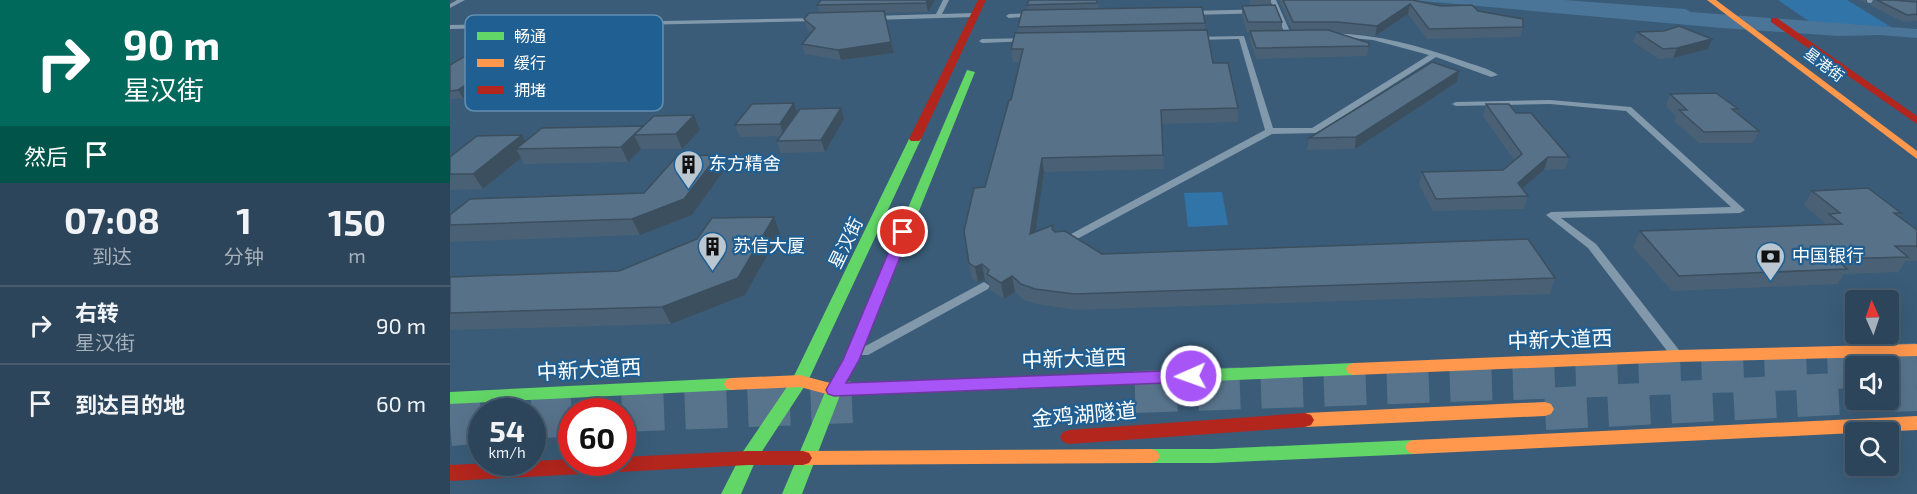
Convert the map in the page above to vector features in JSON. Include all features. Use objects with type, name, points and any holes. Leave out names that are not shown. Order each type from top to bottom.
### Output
[{"type":"main road","name":"星汉街","points":[[731,494],[748,458],[800,381],[982,0]]},
{"type":"main road","name":"星港街","points":[[1712,1],[1917,156]]},
{"type":"main road","name":"星港街","points":[[1760,10],[1917,121]]},
{"type":"main road","points":[[792,494],[834,390],[851,360],[989,25]]},
{"type":"main road","name":"中新大道西","points":[[450,398],[800,381],[834,390],[1677,356],[1917,350]]},
{"type":"main road","name":"金鸡湖隧道","points":[[1053,438],[1253,422],[1545,409]]},
{"type":"main road","points":[[450,473],[748,458],[1213,456],[1917,423]]},
{"type":"main road","points":[[807,458],[995,443]]},
{"type":"lane","points":[[450,6],[462,0]]},
{"type":"lane","points":[[938,16],[946,0]]},
{"type":"lane","points":[[1273,0],[1289,36]]},
{"type":"lane","points":[[1869,1],[1898,3]]},
{"type":"lane","points":[[1185,13],[1278,11]]},
{"type":"lane","points":[[869,18],[974,15]]},
{"type":"lane","points":[[1009,16],[1044,15]]},
{"type":"lane","points":[[663,22],[824,19]]},
{"type":"lane","points":[[450,27],[465,27]]},
{"type":"lane","points":[[1321,35],[1342,35],[1393,42],[1436,54],[1494,75]]},
{"type":"lane","points":[[1266,36],[1299,36]]},
{"type":"lane","points":[[1242,37],[1270,131]]},
{"type":"lane","points":[[1183,38],[1254,37]]},
{"type":"lane","points":[[978,52],[1039,40]]},
{"type":"lane","points":[[1061,243],[1270,131],[1314,130],[1436,54]]},
{"type":"lane","points":[[1456,104],[1550,102],[1628,109],[1740,210],[1551,215],[1592,246],[1677,356]]},
{"type":"lane","points":[[851,360],[984,286]]},
{"type":"shaded area","points":[[1411,0],[1564,0],[1685,9],[1691,12],[1917,29],[1917,38],[1880,35],[1838,36],[1722,28]]},
{"type":"shaded area","points":[[1778,0],[1847,0],[1891,27],[1810,22]]},
{"type":"shaded area","points":[[1222,192],[1228,225],[1188,227],[1184,193]]},
{"type":"building","points":[[821,0],[928,0],[926,3],[817,5]]},
{"type":"building","points":[[1029,0],[1097,0],[1097,3],[1027,5]]},
{"type":"building","points":[[1283,0],[1412,0],[1441,6],[1472,5],[1478,11],[1523,19],[1523,27],[1429,29],[1410,4],[1377,26],[1337,22],[1293,22]]},
{"type":"building","points":[[1877,0],[1917,2],[1917,14],[1907,15]]},
{"type":"building","points":[[1275,5],[1282,22],[1248,22],[1242,6]]},
{"type":"building","points":[[1202,7],[1205,23],[1018,27],[1024,10]]},
{"type":"building","points":[[884,11],[891,42],[838,50],[802,44],[815,28],[804,19],[809,13]]},
{"type":"building","points":[[1679,26],[1712,39],[1677,48],[1663,49],[1637,32],[1664,31]]},
{"type":"building","points":[[1207,30],[1213,63],[1228,63],[1238,108],[1161,110],[1163,155],[1042,158],[1030,234],[1053,225],[1052,229],[1055,232],[1065,231],[1102,254],[1528,239],[1555,278],[1074,294],[1035,289],[1021,284],[1012,276],[1001,283],[987,274],[989,270],[982,264],[975,267],[969,263],[964,231],[974,188],[985,187],[1009,100],[1011,100],[1023,49],[1011,49],[1015,33]]},
{"type":"building","points":[[1328,30],[1369,43],[1369,46],[1256,48],[1250,31]]},
{"type":"building","points":[[465,56],[465,85],[458,90],[450,91],[450,65]]},
{"type":"building","points":[[1432,62],[1459,71],[1356,137],[1309,138]]},
{"type":"building","points":[[1716,93],[1738,109],[1732,109],[1759,131],[1704,132],[1679,110],[1687,110],[1670,94]]},
{"type":"building","points":[[794,103],[780,124],[735,125],[752,104]]},
{"type":"building","points":[[1486,104],[1509,104],[1516,113],[1531,113],[1569,157],[1548,157],[1518,183],[1528,196],[1436,199],[1422,172],[1503,170],[1522,154]]},
{"type":"building","points":[[841,108],[821,140],[777,141],[800,109]]},
{"type":"building","points":[[694,115],[676,134],[634,135],[654,116]]},
{"type":"building","points":[[643,126],[621,147],[516,149],[542,128]]},
{"type":"building","points":[[522,135],[473,174],[450,174],[450,157],[477,136]]},
{"type":"building","points":[[718,155],[684,199],[632,219],[450,225],[450,215],[470,199],[644,193],[677,156]]},
{"type":"building","points":[[1868,188],[1901,213],[1894,213],[1917,230],[1917,246],[1895,246],[1908,257],[1836,259],[1847,269],[1679,276],[1640,231],[1842,224],[1829,214],[1840,213],[1812,191]]},
{"type":"building","points":[[774,217],[738,278],[662,307],[450,313],[450,277],[619,271],[697,239],[712,218]]},
{"type":"tunnel","points":[[1899,365],[1917,364]]},
{"type":"tunnel","points":[[1135,392],[1845,367]]},
{"type":"tunnel","points":[[1899,391],[1917,390]]},
{"type":"tunnel","points":[[1545,409],[1845,394]]},
{"type":"tunnel","points":[[636,410],[852,402]]},
{"type":"tunnel","points":[[546,417],[558,416]]},
{"type":"tunnel","points":[[450,425],[468,423]]},
{"type":"traffic: fast","points":[[792,494],[834,390],[851,360],[970,72]]},
{"type":"traffic: fast","points":[[731,494],[748,458],[800,381],[915,139]]},
{"type":"traffic: fast","points":[[1067,381],[1354,369]]},
{"type":"traffic: fast","points":[[450,398],[732,384]]},
{"type":"traffic: fast","points":[[1151,456],[1213,456],[1414,447]]},
{"type":"traffic: slow","points":[[1711,0],[1917,156]]},
{"type":"traffic: slow","points":[[1354,369],[1677,356],[1917,350]]},
{"type":"traffic: slow","points":[[732,384],[800,381],[834,390],[1067,381]]},
{"type":"traffic: slow","points":[[1305,420],[1545,409]]},
{"type":"traffic: slow","points":[[1414,447],[1917,423]]},
{"type":"traffic: slow","points":[[803,458],[1151,456]]},
{"type":"traffic: jam","points":[[915,139],[982,0]]},
{"type":"traffic: jam","points":[[1774,20],[1917,121]]},
{"type":"traffic: jam","points":[[1069,437],[1305,420]]},
{"type":"traffic: jam","points":[[450,473],[748,458],[803,458]]},
{"type":"place","name":"东方精舍","points":[[688,190]]},
{"type":"place","name":"苏信大厦","points":[[712,272]]},
{"type":"place","name":"中国银行","points":[[1771,282]]},
{"type":"route","points":[[903,232],[851,360],[834,390],[1191,376]]}]
